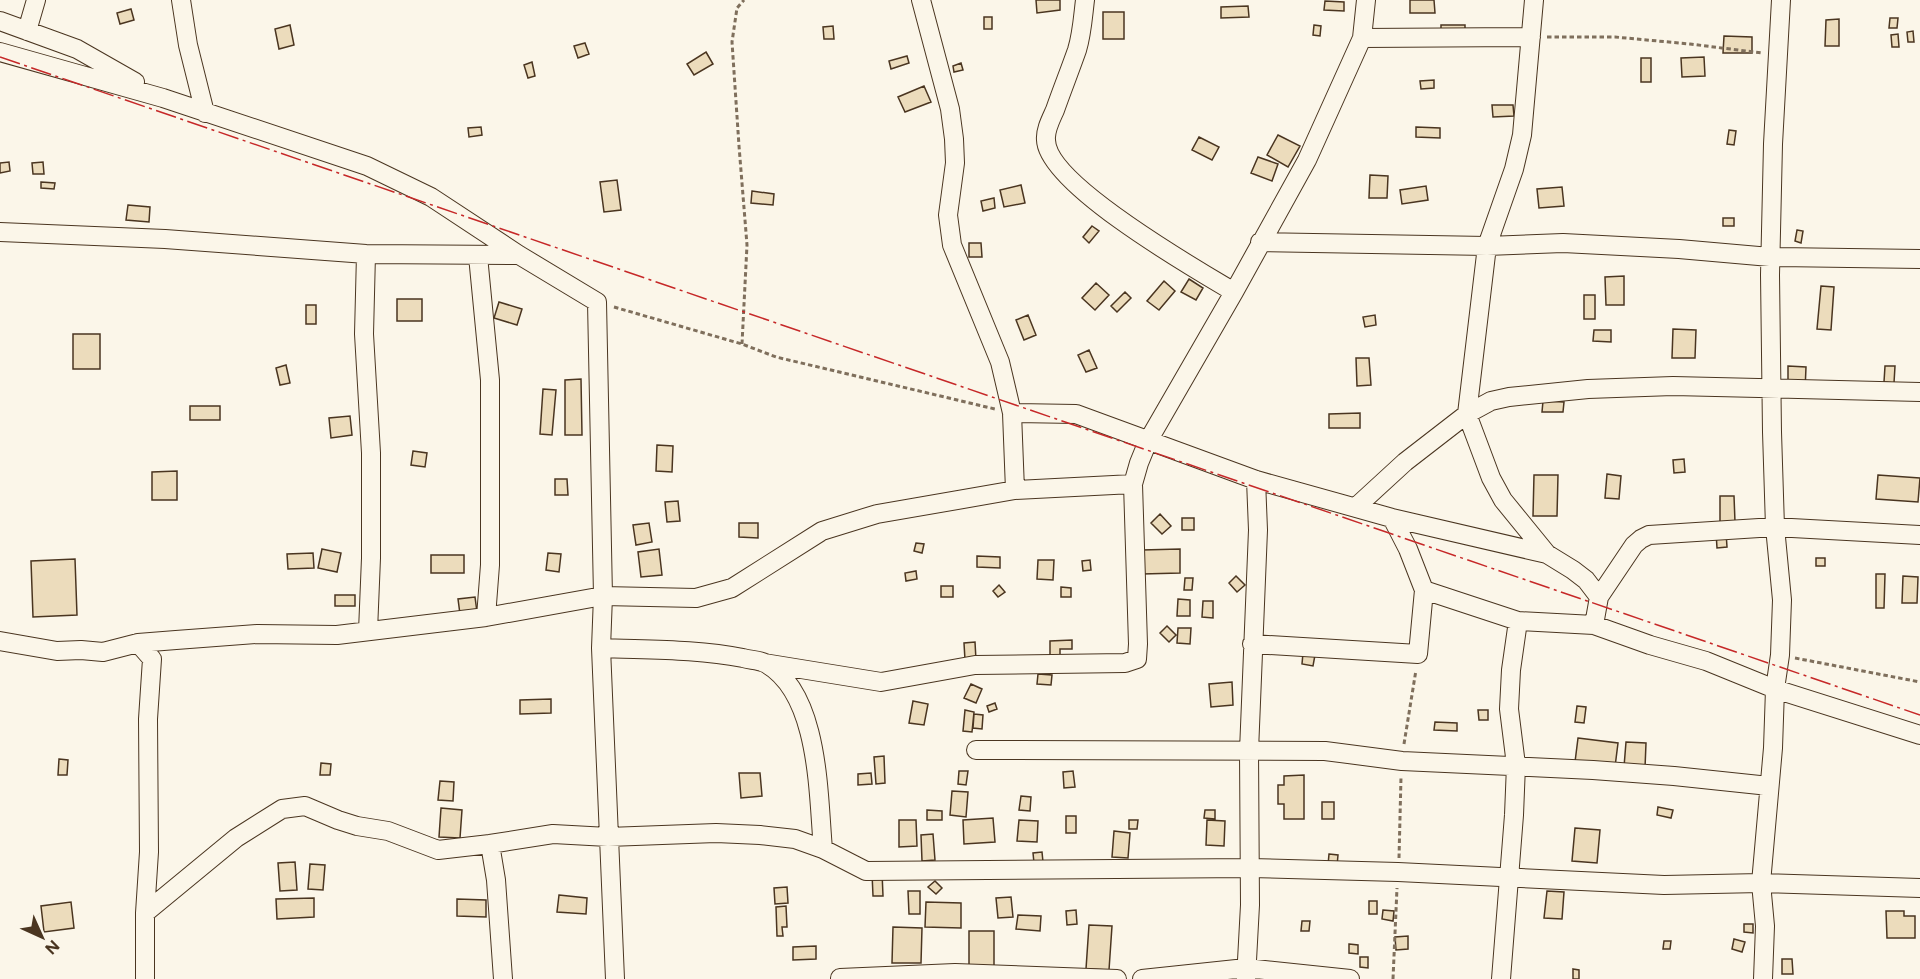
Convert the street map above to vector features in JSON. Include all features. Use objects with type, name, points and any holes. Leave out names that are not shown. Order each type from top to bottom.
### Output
[{"type":"street","points":[[27,31],[36,0]]},
{"type":"street","points":[[181,0],[188,45],[205,112]]},
{"type":"street","points":[[921,0],[950,109],[954,139],[955,163],[948,214],[952,244],[1000,362],[1012,413],[1015,490]]},
{"type":"street","points":[[1085,0],[1077,48],[1048,127],[1045,142],[1054,160],[1069,179],[1158,247],[1234,292]]},
{"type":"street","points":[[601,648],[720,653],[764,663],[881,682],[975,665],[1125,663],[1137,659],[1133,484],[1139,463],[1148,441],[1234,292],[1322,129],[1362,38],[1366,0]]},
{"type":"street","points":[[1534,0],[1522,135],[1514,169],[1487,246],[1467,414],[1491,478],[1503,500],[1547,554]]},
{"type":"street","points":[[1763,979],[1765,926],[1761,883],[1775,689],[1780,656],[1782,600],[1775,527],[1770,256],[1780,0]]},
{"type":"street","points":[[0,21],[77,49],[163,98]]},
{"type":"street","points":[[1362,38],[1531,37]]},
{"type":"street","points":[[0,52],[163,98],[367,166],[431,197],[519,255],[597,302],[603,596],[601,648],[615,979]]},
{"type":"street","points":[[0,232],[165,238],[366,254],[519,255]]},
{"type":"street","points":[[1260,242],[1487,246],[1563,243],[1770,256],[1920,259]]},
{"type":"street","points":[[366,254],[364,334],[371,453],[368,631]]},
{"type":"street","points":[[478,256],[490,380],[490,565],[486,617]]},
{"type":"street","points":[[1356,507],[1405,462],[1467,414],[1491,401],[1509,397],[1588,389],[1673,386],[1920,392]]},
{"type":"street","points":[[1012,413],[1076,414],[1256,480],[1392,518],[1547,554],[1561,561],[1586,580],[1599,597]]},
{"type":"street","points":[[1246,973],[1250,905],[1249,751],[1258,530],[1256,480]]},
{"type":"street","points":[[0,641],[57,651],[102,652],[138,643],[257,634],[337,635],[486,617],[603,596],[696,598],[732,588],[822,531],[877,514],[1015,490],[1133,484]]},
{"type":"street","points":[[1252,644],[1418,654],[1424,590],[1408,549],[1392,518]]},
{"type":"street","points":[[1594,625],[1599,597],[1634,545],[1649,535],[1775,527],[1920,535]]},
{"type":"street","points":[[1424,590],[1518,621],[1594,625],[1650,645],[1706,661],[1775,689],[1920,735]]},
{"type":"street","points":[[1501,979],[1510,877],[1516,765],[1509,709],[1511,670],[1518,621]]},
{"type":"street","points":[[152,659],[176,640]]},
{"type":"street","points":[[138,643],[152,659],[148,719],[149,852],[145,914],[145,979]]},
{"type":"street","points":[[764,663],[787,681],[804,711],[813,748],[823,849]]},
{"type":"street","points":[[976,750],[1325,751],[1402,761],[1516,765],[1674,776],[1769,786]]},
{"type":"street","points":[[145,914],[236,838],[282,809],[305,806],[338,820],[388,831],[438,850],[553,834],[608,837],[716,833],[795,838],[823,849],[866,871],[1250,868],[1398,872],[1664,885],[1761,883],[1920,888]]},
{"type":"street","points":[[489,844],[496,880],[502,979]]},
{"type":"street","points":[[840,978],[955,973],[1117,979]]},
{"type":"street","points":[[1142,979],[1246,973],[1350,979]]},
{"type":"street","points":[[1493,979],[1510,979]]},
{"type":"path","points":[[741,344],[747,245],[732,42],[737,8],[744,0]]},
{"type":"path","points":[[1531,37],[1615,37],[1779,55]]},
{"type":"path","points":[[597,302],[741,344],[776,357],[1012,413]]},
{"type":"path","points":[[1393,979],[1402,761],[1418,654]]},
{"type":"path","points":[[1780,656],[1920,682]]},
{"type":"building","points":[[1036,0],[1060,0],[1060,10],[1037,13]]},
{"type":"building","points":[[1410,0],[1434,0],[1435,13],[1410,13]]},
{"type":"building","points":[[1325,1],[1344,2],[1344,11],[1324,10]]},
{"type":"building","points":[[1248,6],[1249,17],[1221,18],[1221,7]]},
{"type":"building","points":[[131,9],[134,20],[120,24],[117,13]]},
{"type":"building","points":[[1103,12],[1124,12],[1124,39],[1103,39]]},
{"type":"building","points":[[984,17],[992,17],[992,29],[984,29]]},
{"type":"building","points":[[1890,18],[1898,18],[1897,28],[1889,28]]},
{"type":"building","points":[[1839,19],[1839,46],[1825,46],[1826,20]]},
{"type":"building","points":[[290,25],[294,45],[279,49],[275,29]]},
{"type":"building","points":[[1314,25],[1321,26],[1320,36],[1313,35]]},
{"type":"building","points":[[1441,25],[1465,25],[1465,37],[1441,37]]},
{"type":"building","points":[[833,26],[834,39],[824,39],[823,27]]},
{"type":"building","points":[[1913,31],[1914,42],[1908,42],[1907,32]]},
{"type":"building","points":[[1898,34],[1899,47],[1892,47],[1891,35]]},
{"type":"building","points":[[1724,36],[1752,37],[1752,53],[1723,53]]},
{"type":"building","points":[[585,43],[589,54],[578,58],[574,46]]},
{"type":"building","points":[[706,52],[713,64],[694,75],[687,64]]},
{"type":"building","points":[[907,56],[909,63],[891,69],[889,61]]},
{"type":"building","points":[[1704,57],[1705,76],[1682,77],[1681,58]]},
{"type":"building","points":[[1641,58],[1651,58],[1651,82],[1641,82]]},
{"type":"building","points":[[532,62],[535,76],[528,78],[524,65]]},
{"type":"building","points":[[961,63],[963,70],[954,72],[953,66]]},
{"type":"building","points":[[1434,80],[1434,88],[1421,89],[1420,81]]},
{"type":"building","points":[[924,86],[931,102],[905,112],[898,97]]},
{"type":"building","points":[[1492,105],[1513,105],[1514,116],[1493,117]]},
{"type":"building","points":[[481,127],[482,135],[469,137],[468,128]]},
{"type":"building","points":[[1416,127],[1440,128],[1440,138],[1416,137]]},
{"type":"building","points":[[1729,130],[1736,131],[1734,145],[1727,144]]},
{"type":"building","points":[[1278,135],[1300,146],[1288,167],[1267,155]]},
{"type":"building","points":[[1199,137],[1219,147],[1212,160],[1192,150]]},
{"type":"building","points":[[1258,157],[1278,164],[1272,181],[1251,173]]},
{"type":"building","points":[[9,162],[10,171],[0,173],[0,163]]},
{"type":"building","points":[[43,162],[44,174],[33,174],[32,163]]},
{"type":"building","points":[[1370,175],[1388,176],[1387,198],[1369,198]]},
{"type":"building","points":[[617,180],[621,210],[604,212],[600,182]]},
{"type":"building","points":[[41,182],[55,183],[54,189],[41,188]]},
{"type":"building","points":[[1021,185],[1025,203],[1004,207],[1000,190]]},
{"type":"building","points":[[1426,186],[1428,200],[1402,204],[1400,190]]},
{"type":"building","points":[[1562,187],[1564,206],[1539,208],[1537,189]]},
{"type":"building","points":[[752,191],[774,194],[773,205],[751,203]]},
{"type":"building","points":[[994,198],[995,208],[983,211],[981,201]]},
{"type":"building","points":[[128,205],[150,207],[149,222],[126,220]]},
{"type":"building","points":[[1723,218],[1734,218],[1734,226],[1723,226]]},
{"type":"building","points":[[1092,226],[1099,231],[1089,243],[1083,237]]},
{"type":"building","points":[[1797,230],[1803,231],[1801,243],[1795,241]]},
{"type":"building","points":[[969,243],[981,243],[982,257],[969,257]]},
{"type":"building","points":[[1624,276],[1624,305],[1606,305],[1605,277]]},
{"type":"building","points":[[1189,279],[1203,288],[1196,300],[1181,292]]},
{"type":"building","points":[[1164,281],[1175,291],[1159,310],[1147,301]]},
{"type":"building","points":[[1096,283],[1109,295],[1095,310],[1082,298]]},
{"type":"building","points":[[1821,286],[1834,287],[1831,330],[1817,329]]},
{"type":"building","points":[[1125,292],[1131,298],[1117,312],[1111,306]]},
{"type":"building","points":[[1584,295],[1595,295],[1595,319],[1584,319]]},
{"type":"building","points":[[397,299],[422,299],[422,321],[397,321]]},
{"type":"building","points":[[499,302],[522,309],[517,325],[494,318]]},
{"type":"building","points":[[306,305],[316,305],[316,324],[306,324]]},
{"type":"building","points":[[1028,315],[1036,335],[1024,340],[1016,320]]},
{"type":"building","points":[[1375,315],[1376,325],[1365,327],[1363,317]]},
{"type":"building","points":[[1673,329],[1696,330],[1695,358],[1672,358]]},
{"type":"building","points":[[1594,330],[1611,330],[1611,342],[1593,341]]},
{"type":"building","points":[[73,334],[100,334],[100,369],[73,369]]},
{"type":"building","points":[[1089,350],[1097,368],[1086,372],[1078,355]]},
{"type":"building","points":[[1356,358],[1369,358],[1371,385],[1357,386]]},
{"type":"building","points":[[286,365],[290,383],[280,385],[276,368]]},
{"type":"building","points":[[1788,366],[1806,367],[1805,391],[1788,390]]},
{"type":"building","points":[[1885,366],[1895,366],[1894,383],[1884,382]]},
{"type":"building","points":[[581,379],[582,435],[565,435],[565,380]]},
{"type":"building","points":[[543,389],[556,390],[552,435],[540,434]]},
{"type":"building","points":[[1543,401],[1564,402],[1563,412],[1542,412]]},
{"type":"building","points":[[190,406],[220,406],[220,420],[190,420]]},
{"type":"building","points":[[1360,413],[1360,428],[1329,428],[1329,414]]},
{"type":"building","points":[[350,416],[352,435],[331,438],[329,418]]},
{"type":"building","points":[[657,445],[673,446],[672,472],[656,471]]},
{"type":"building","points":[[413,451],[427,453],[425,467],[411,465]]},
{"type":"building","points":[[1684,459],[1685,472],[1674,473],[1673,460]]},
{"type":"building","points":[[177,471],[177,500],[152,500],[152,472]]},
{"type":"building","points":[[1607,474],[1621,476],[1619,499],[1605,498]]},
{"type":"building","points":[[1534,475],[1558,475],[1557,516],[1533,516]]},
{"type":"building","points":[[1878,475],[1920,478],[1918,502],[1876,499]]},
{"type":"building","points":[[555,479],[567,479],[568,495],[555,495]]},
{"type":"building","points":[[1720,496],[1734,496],[1735,522],[1720,522]]},
{"type":"building","points":[[678,501],[680,521],[667,522],[665,502]]},
{"type":"building","points":[[1160,514],[1171,526],[1162,534],[1151,523]]},
{"type":"building","points":[[1182,518],[1194,518],[1194,530],[1182,530]]},
{"type":"building","points":[[649,523],[652,542],[636,545],[633,525]]},
{"type":"building","points":[[739,523],[758,523],[758,538],[739,537]]},
{"type":"building","points":[[1716,532],[1726,532],[1727,547],[1717,548]]},
{"type":"building","points":[[916,543],[924,544],[922,553],[914,551]]},
{"type":"building","points":[[322,549],[341,553],[337,572],[318,568]]},
{"type":"building","points":[[659,549],[662,575],[641,577],[638,552]]},
{"type":"building","points":[[1180,549],[1180,573],[1142,574],[1142,550]]},
{"type":"building","points":[[313,553],[314,568],[288,569],[287,554]]},
{"type":"building","points":[[548,553],[561,554],[559,572],[546,570]]},
{"type":"building","points":[[431,555],[464,555],[464,573],[431,573]]},
{"type":"building","points":[[977,556],[1000,557],[1000,568],[977,567]]},
{"type":"building","points":[[1816,558],[1825,558],[1825,566],[1816,566]]},
{"type":"building","points":[[75,559],[77,615],[33,617],[31,561]]},
{"type":"building","points":[[1038,560],[1054,560],[1053,580],[1037,579]]},
{"type":"building","points":[[1090,560],[1091,570],[1083,571],[1082,561]]},
{"type":"building","points":[[916,571],[917,579],[906,581],[905,573]]},
{"type":"building","points":[[1876,574],[1885,574],[1884,608],[1876,608]]},
{"type":"building","points":[[1236,576],[1245,585],[1237,592],[1229,583]]},
{"type":"building","points":[[1903,576],[1918,577],[1917,603],[1902,603]]},
{"type":"building","points":[[1185,578],[1193,578],[1192,590],[1184,590]]},
{"type":"building","points":[[999,585],[1005,592],[998,597],[993,591]]},
{"type":"building","points":[[941,586],[953,586],[953,597],[941,597]]},
{"type":"building","points":[[1061,587],[1071,588],[1071,597],[1061,597]]},
{"type":"building","points":[[335,595],[355,595],[355,606],[335,606]]},
{"type":"building","points":[[475,597],[477,612],[460,614],[458,599]]},
{"type":"building","points":[[1178,599],[1190,600],[1190,616],[1177,616]]},
{"type":"building","points":[[1203,601],[1213,601],[1213,618],[1202,617]]},
{"type":"building","points":[[1167,626],[1176,635],[1169,642],[1160,633]]},
{"type":"building","points":[[1178,628],[1191,628],[1190,644],[1177,643]]},
{"type":"building","points":[[1072,640],[1072,649],[1060,649],[1060,658],[1050,658],[1050,641]]},
{"type":"building","points":[[975,642],[976,660],[965,660],[964,643]]},
{"type":"building","points":[[1303,653],[1315,655],[1313,666],[1302,664]]},
{"type":"building","points":[[1038,674],[1052,675],[1051,685],[1037,684]]},
{"type":"building","points":[[1232,682],[1233,705],[1211,707],[1209,684]]},
{"type":"building","points":[[971,684],[982,689],[976,703],[964,698]]},
{"type":"building","points":[[551,699],[551,713],[520,714],[520,700]]},
{"type":"building","points":[[913,701],[928,704],[924,725],[909,723]]},
{"type":"building","points":[[995,703],[997,709],[989,712],[987,706]]},
{"type":"building","points":[[1577,706],[1586,707],[1584,723],[1575,722]]},
{"type":"building","points":[[965,710],[974,712],[972,732],[963,731]]},
{"type":"building","points":[[1478,710],[1488,710],[1488,720],[1479,720]]},
{"type":"building","points":[[974,714],[983,715],[982,729],[973,728]]},
{"type":"building","points":[[1435,722],[1457,723],[1457,731],[1434,730]]},
{"type":"building","points":[[1578,738],[1618,743],[1615,767],[1575,762]]},
{"type":"building","points":[[1626,742],[1646,743],[1645,768],[1624,767]]},
{"type":"building","points":[[884,756],[885,783],[876,784],[874,757]]},
{"type":"building","points":[[59,759],[68,760],[67,775],[58,775]]},
{"type":"building","points":[[321,763],[331,764],[330,775],[320,775]]},
{"type":"building","points":[[959,771],[968,771],[966,785],[958,784]]},
{"type":"building","points":[[1073,771],[1075,787],[1064,788],[1063,772]]},
{"type":"building","points":[[739,773],[760,773],[762,796],[741,798]]},
{"type":"building","points":[[871,773],[872,784],[858,785],[858,774]]},
{"type":"building","points":[[1304,775],[1304,819],[1284,819],[1284,804],[1278,804],[1278,785],[1284,785],[1284,776]]},
{"type":"building","points":[[440,781],[454,782],[453,801],[438,800]]},
{"type":"building","points":[[952,791],[968,792],[966,817],[950,815]]},
{"type":"building","points":[[1021,796],[1031,797],[1030,811],[1019,810]]},
{"type":"building","points":[[1322,802],[1334,802],[1334,819],[1322,819]]},
{"type":"building","points":[[1658,807],[1673,810],[1671,818],[1657,815]]},
{"type":"building","points":[[441,808],[462,810],[460,838],[439,837]]},
{"type":"building","points":[[927,810],[942,811],[942,820],[927,820]]},
{"type":"building","points":[[1205,810],[1215,810],[1215,819],[1204,818]]},
{"type":"building","points":[[1066,816],[1076,816],[1076,833],[1066,833]]},
{"type":"building","points":[[993,818],[995,842],[964,844],[963,820]]},
{"type":"building","points":[[899,820],[916,820],[917,846],[899,847]]},
{"type":"building","points":[[1019,820],[1038,821],[1037,842],[1017,841]]},
{"type":"building","points":[[1129,820],[1138,820],[1137,829],[1129,829]]},
{"type":"building","points":[[1207,820],[1225,821],[1224,846],[1206,845]]},
{"type":"building","points":[[1575,828],[1600,830],[1597,863],[1572,861]]},
{"type":"building","points":[[1114,831],[1130,833],[1128,858],[1112,857]]},
{"type":"building","points":[[933,834],[935,860],[922,861],[921,835]]},
{"type":"building","points":[[1042,852],[1043,862],[1034,863],[1033,853]]},
{"type":"building","points":[[1329,854],[1338,855],[1337,866],[1328,865]]},
{"type":"building","points":[[295,862],[297,890],[280,891],[278,863]]},
{"type":"building","points":[[310,864],[325,865],[323,890],[308,889]]},
{"type":"building","points":[[882,872],[883,896],[873,896],[872,873]]},
{"type":"building","points":[[935,881],[942,888],[936,894],[928,887]]},
{"type":"building","points":[[787,887],[788,903],[775,904],[774,888]]},
{"type":"building","points":[[908,891],[920,891],[920,914],[909,914]]},
{"type":"building","points":[[1547,891],[1564,892],[1562,919],[1544,918]]},
{"type":"building","points":[[559,895],[587,898],[586,914],[557,912]]},
{"type":"building","points":[[1011,897],[1013,917],[998,918],[996,898]]},
{"type":"building","points":[[314,898],[314,917],[277,919],[276,899]]},
{"type":"building","points":[[457,899],[486,900],[486,917],[457,916]]},
{"type":"building","points":[[1369,901],[1377,901],[1377,914],[1369,914]]},
{"type":"building","points":[[71,902],[74,928],[44,932],[41,906]]},
{"type":"building","points":[[926,902],[961,903],[961,928],[925,927]]},
{"type":"building","points":[[786,906],[787,927],[782,927],[783,936],[777,936],[776,907]]},
{"type":"building","points":[[1076,910],[1077,924],[1067,925],[1066,911]]},
{"type":"building","points":[[1383,910],[1394,911],[1393,921],[1382,919]]},
{"type":"building","points":[[1886,911],[1904,911],[1904,916],[1915,916],[1915,938],[1887,938]]},
{"type":"building","points":[[1018,915],[1041,916],[1040,931],[1016,929]]},
{"type":"building","points":[[1302,921],[1310,921],[1309,931],[1301,931]]},
{"type":"building","points":[[1744,924],[1753,924],[1753,933],[1744,932]]},
{"type":"building","points":[[1089,925],[1112,926],[1109,970],[1086,969]]},
{"type":"building","points":[[893,927],[922,928],[921,963],[892,963]]},
{"type":"building","points":[[969,931],[994,931],[994,966],[969,966]]},
{"type":"building","points":[[1408,936],[1408,949],[1396,950],[1395,937]]},
{"type":"building","points":[[1734,939],[1745,942],[1742,952],[1732,949]]},
{"type":"building","points":[[1664,941],[1671,941],[1670,949],[1663,949]]},
{"type":"building","points":[[1349,944],[1358,945],[1358,954],[1349,953]]},
{"type":"building","points":[[816,946],[816,959],[793,960],[793,947]]},
{"type":"building","points":[[1360,957],[1368,957],[1368,968],[1360,967]]},
{"type":"building","points":[[1782,959],[1792,959],[1793,974],[1782,974]]},
{"type":"building","points":[[1573,969],[1579,970],[1579,979],[1573,979]]},
{"type":"power","points":[[0,57],[1920,715]]}]
